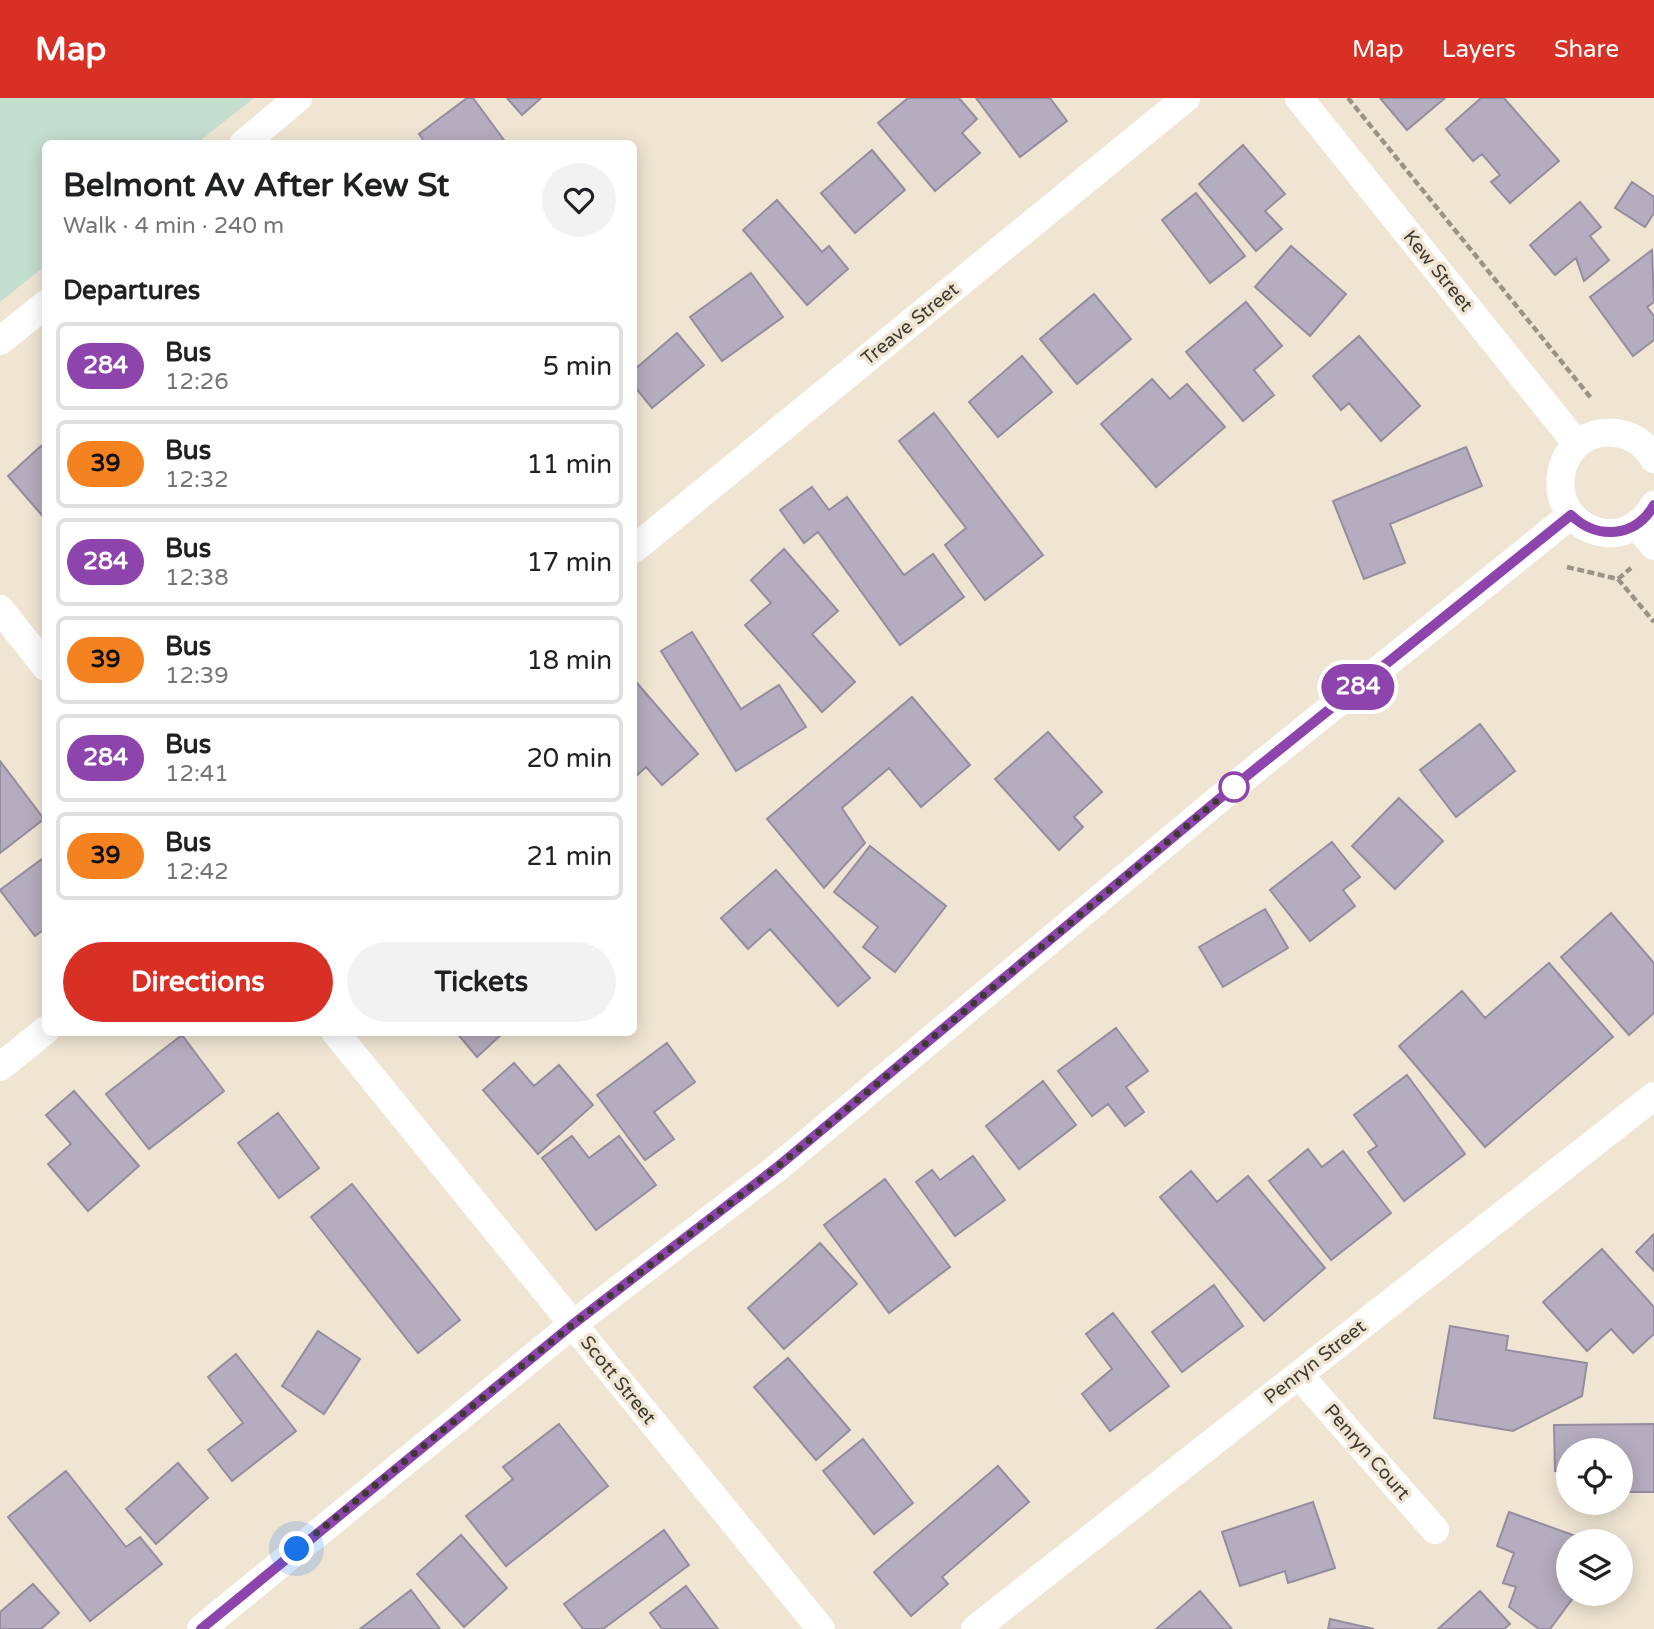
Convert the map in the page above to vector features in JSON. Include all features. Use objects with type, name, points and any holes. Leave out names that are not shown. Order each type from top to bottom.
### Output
[{"type":"street","points":[[248,140],[298,98]]},
{"type":"street","name":"Treave Street","points":[[637,547],[1186,98]]},
{"type":"street","name":"Kew Street","points":[[1299,98],[1577,444]]},
{"type":"street","points":[[0,341],[42,307]]},
{"type":"street","points":[[1648,526],[1609,533],[1594,531],[1571,515],[1563,501],[1560,486],[1561,470],[1567,456],[1577,444],[1591,436],[1606,432],[1623,434],[1637,440],[1652,452]]},
{"type":"street","points":[[201,1629],[572,1325],[776,1168],[1243,779],[1571,515]]},
{"type":"street","points":[[0,609],[42,662]]},
{"type":"street","points":[[0,1067],[42,1033]]},
{"type":"street","name":"Scott Street","points":[[338,1036],[810,1625]]},
{"type":"street","name":"Penryn Street","points":[[975,1629],[1654,1096]]},
{"type":"street","name":"Penryn Court","points":[[1299,1375],[1435,1530]]},
{"type":"path","points":[[1348,98],[1591,398]]},
{"type":"path","points":[[1567,568],[1618,579],[1654,622]]},
{"type":"path","points":[[1618,579],[1631,568]]},
{"type":"green space","points":[[0,98],[254,98],[201,140],[42,140],[42,268],[0,302]]},
{"type":"building","points":[[467,98],[473,98],[504,140],[423,140],[419,134]]},
{"type":"building","points":[[507,98],[541,98],[522,115]]},
{"type":"building","points":[[908,98],[959,98],[977,119],[962,133],[980,153],[935,191],[878,123]]},
{"type":"building","points":[[976,98],[1050,98],[1067,121],[1020,157]]},
{"type":"building","points":[[1380,98],[1445,98],[1407,130]]},
{"type":"building","points":[[1481,98],[1504,98],[1559,161],[1510,203],[1491,182],[1500,175],[1482,154],[1473,161],[1446,129]]},
{"type":"building","points":[[1243,145],[1285,194],[1265,211],[1282,229],[1256,251],[1199,184]]},
{"type":"building","points":[[872,150],[905,190],[855,233],[821,193]]},
{"type":"building","points":[[1632,182],[1654,197],[1654,213],[1645,227],[1615,208]]},
{"type":"building","points":[[1196,193],[1245,256],[1210,283],[1162,220]]},
{"type":"building","points":[[777,200],[822,252],[829,246],[848,269],[807,305],[743,230]]},
{"type":"building","points":[[1580,202],[1601,227],[1590,236],[1609,260],[1584,281],[1576,258],[1555,275],[1530,245]]},
{"type":"building","points":[[1291,246],[1346,294],[1310,336],[1255,287]]},
{"type":"building","points":[[1652,250],[1654,302],[1647,307],[1654,316],[1654,340],[1633,356],[1590,297]]},
{"type":"building","points":[[751,273],[783,317],[722,361],[690,317]]},
{"type":"building","points":[[1094,294],[1131,339],[1077,384],[1040,339]]},
{"type":"building","points":[[1246,302],[1282,346],[1254,370],[1274,395],[1243,421],[1186,352]]},
{"type":"building","points":[[677,333],[704,365],[652,408],[637,390],[637,367]]},
{"type":"building","points":[[1359,336],[1420,406],[1381,441],[1349,403],[1341,410],[1313,376]]},
{"type":"building","points":[[1022,356],[1052,392],[998,437],[969,402]]},
{"type":"building","points":[[1152,379],[1170,399],[1187,384],[1225,427],[1156,487],[1101,424]]},
{"type":"building","points":[[934,413],[1043,555],[985,600],[945,545],[966,528],[899,441]]},
{"type":"building","points":[[42,447],[42,515],[8,476]]},
{"type":"building","points":[[1466,447],[1482,486],[1390,524],[1405,563],[1364,579],[1333,501]]},
{"type":"building","points":[[812,487],[829,510],[847,497],[904,575],[933,554],[964,597],[900,645],[818,532],[804,543],[780,510]]},
{"type":"building","points":[[784,549],[838,611],[812,634],[855,682],[822,712],[745,625],[771,603],[751,580]]},
{"type":"building","points":[[692,632],[741,709],[779,685],[806,727],[736,771],[661,651]]},
{"type":"building","points":[[637,683],[698,754],[662,785],[646,767],[637,775]]},
{"type":"building","points":[[912,697],[970,765],[921,807],[889,768],[842,808],[865,843],[824,888],[767,819]]},
{"type":"building","points":[[1480,724],[1515,771],[1456,817],[1420,770]]},
{"type":"building","points":[[1048,732],[1102,792],[1074,817],[1083,827],[1059,850],[995,779]]},
{"type":"building","points":[[0,761],[42,816],[42,821],[0,853]]},
{"type":"building","points":[[1399,798],[1443,841],[1395,889],[1352,846]]},
{"type":"building","points":[[1332,842],[1360,877],[1343,890],[1355,906],[1310,941],[1270,890]]},
{"type":"building","points":[[870,846],[946,906],[895,972],[863,947],[878,927],[834,892]]},
{"type":"building","points":[[42,859],[42,931],[35,936],[0,890]]},
{"type":"building","points":[[776,870],[870,978],[838,1006],[770,929],[748,949],[721,918]]},
{"type":"building","points":[[1265,909],[1288,948],[1223,987],[1199,947]]},
{"type":"building","points":[[1611,913],[1654,963],[1654,1013],[1629,1035],[1561,957]]},
{"type":"building","points":[[1549,963],[1613,1037],[1485,1147],[1399,1046],[1462,991],[1485,1018]]},
{"type":"building","points":[[1116,1028],[1148,1071],[1126,1087],[1144,1112],[1125,1126],[1108,1104],[1092,1116],[1058,1071]]},
{"type":"building","points":[[181,1036],[224,1091],[149,1149],[106,1094]]},
{"type":"building","points":[[459,1036],[500,1036],[477,1057]]},
{"type":"building","points":[[667,1043],[695,1082],[654,1112],[674,1139],[645,1160],[597,1095]]},
{"type":"building","points":[[514,1063],[534,1086],[559,1065],[593,1105],[538,1154],[483,1090]]},
{"type":"building","points":[[1407,1075],[1465,1154],[1404,1201],[1368,1152],[1377,1146],[1354,1115]]},
{"type":"building","points":[[1043,1081],[1076,1125],[1019,1169],[986,1126]]},
{"type":"building","points":[[74,1091],[139,1166],[88,1211],[48,1164],[71,1144],[46,1115]]},
{"type":"building","points":[[278,1113],[319,1168],[279,1198],[238,1143]]},
{"type":"building","points":[[572,1136],[589,1158],[619,1136],[656,1185],[596,1230],[542,1158]]},
{"type":"building","points":[[1308,1149],[1322,1167],[1343,1151],[1391,1213],[1331,1260],[1269,1181]]},
{"type":"building","points":[[973,1156],[1005,1200],[955,1236],[916,1182],[932,1170],[940,1180]]},
{"type":"building","points":[[1191,1171],[1217,1202],[1248,1176],[1325,1268],[1264,1321],[1160,1197]]},
{"type":"building","points":[[885,1179],[950,1267],[889,1313],[824,1225]]},
{"type":"building","points":[[352,1184],[460,1320],[418,1353],[311,1217]]},
{"type":"building","points":[[1654,1234],[1654,1271],[1636,1252]]},
{"type":"building","points":[[820,1243],[857,1284],[784,1349],[748,1308]]},
{"type":"building","points":[[1602,1249],[1654,1307],[1654,1334],[1633,1353],[1611,1329],[1587,1351],[1543,1302]]},
{"type":"building","points":[[1214,1285],[1243,1326],[1182,1372],[1152,1332]]},
{"type":"building","points":[[1113,1313],[1169,1386],[1110,1431],[1082,1394],[1112,1369],[1086,1334]]},
{"type":"building","points":[[1450,1326],[1508,1336],[1506,1350],[1587,1363],[1582,1396],[1513,1431],[1434,1418]]},
{"type":"building","points":[[318,1331],[360,1359],[324,1414],[282,1386]]},
{"type":"building","points":[[236,1354],[296,1431],[232,1481],[208,1450],[243,1423],[208,1377]]},
{"type":"building","points":[[788,1358],[850,1430],[816,1460],[754,1387]]},
{"type":"building","points":[[559,1424],[608,1486],[506,1566],[466,1516],[513,1479],[503,1467]]},
{"type":"building","points":[[1654,1424],[1654,1492],[1633,1492],[1633,1438],[1556,1438],[1555,1471],[1554,1425]]},
{"type":"building","points":[[863,1439],[913,1503],[874,1534],[823,1471]]},
{"type":"building","points":[[178,1463],[208,1498],[156,1544],[126,1509]]},
{"type":"building","points":[[998,1466],[1029,1502],[942,1577],[948,1584],[911,1616],[874,1572]]},
{"type":"building","points":[[66,1471],[126,1547],[140,1537],[162,1564],[90,1621],[8,1517]]},
{"type":"building","points":[[1313,1502],[1335,1568],[1288,1583],[1285,1571],[1240,1586],[1222,1532]]},
{"type":"building","points":[[1509,1512],[1556,1529],[1556,1606],[1567,1606],[1550,1629],[1539,1629],[1509,1607],[1516,1587],[1503,1583],[1514,1553],[1497,1546]]},
{"type":"building","points":[[664,1530],[689,1565],[603,1629],[583,1629],[564,1604]]},
{"type":"building","points":[[461,1535],[507,1588],[464,1627],[417,1574]]},
{"type":"building","points":[[33,1584],[59,1613],[41,1629],[0,1629],[0,1612]]},
{"type":"building","points":[[686,1586],[718,1629],[662,1629],[650,1613]]},
{"type":"building","points":[[411,1590],[440,1629],[360,1629]]},
{"type":"building","points":[[1200,1591],[1232,1629],[1156,1629]]},
{"type":"building","points":[[1480,1591],[1510,1624],[1504,1629],[1438,1629]]},
{"type":"building","points":[[1330,1619],[1374,1629],[1328,1629]]},
{"type":"bus line","name":"284","points":[[201,1629],[572,1325],[776,1168],[1243,779],[1571,515],[1594,531],[1609,533],[1636,525],[1649,514],[1654,505]]},
{"type":"route","points":[[297,1549],[572,1325],[776,1168],[1243,779],[1234,787]]}]
